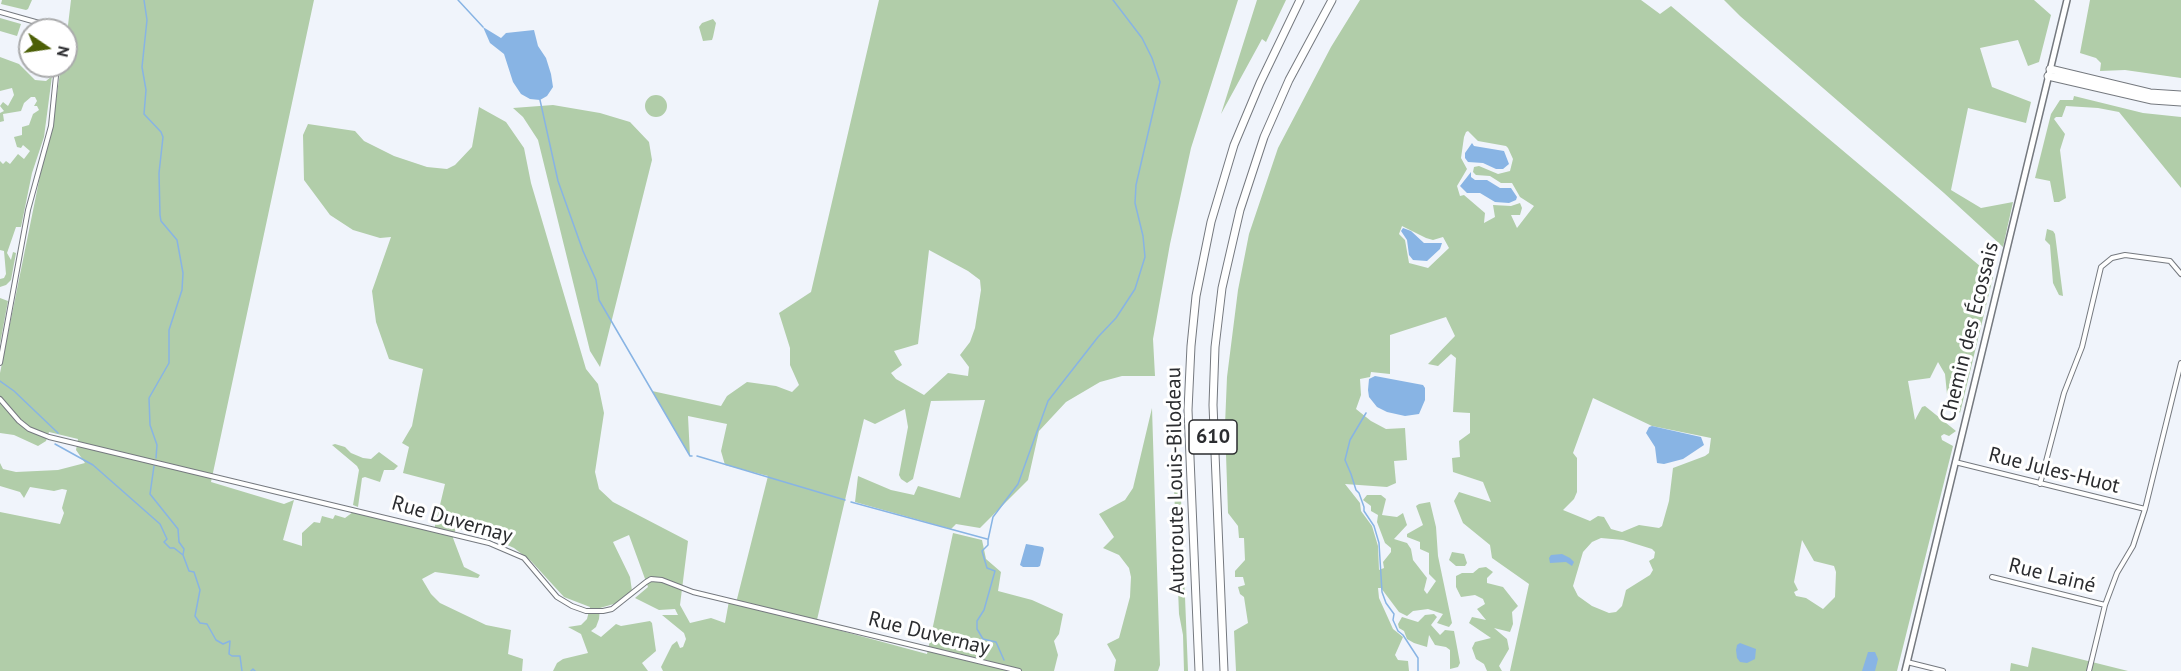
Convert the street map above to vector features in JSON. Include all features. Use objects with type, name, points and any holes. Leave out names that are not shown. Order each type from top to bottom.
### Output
[{"type":"highway","name":"Autoroute Louis-Bilodeau","points":[[1199,671],[1188,418],[1193,317],[1206,242],[1225,174],[1248,111],[1275,51],[1302,0]]},
{"type":"highway","name":"Autoroute Louis-Bilodeau","points":[[1224,671],[1213,411],[1215,354],[1221,295],[1236,224],[1261,144],[1283,92],[1331,2]]},
{"type":"highway","points":[[2049,72],[2150,93],[2181,94]]},
{"type":"highway","points":[[2049,72],[2152,100],[2181,102]]},
{"type":"main road","name":"Chemin des Écossais","points":[[1906,671],[2067,0]]},
{"type":"street","points":[[0,12],[21,18]]},
{"type":"street","points":[[0,363],[27,218],[51,126],[56,78]]},
{"type":"street","points":[[2040,484],[2064,393],[2082,347],[2101,267],[2112,258],[2125,255],[2170,261],[2181,274]]},
{"type":"street","points":[[2089,671],[2105,605],[2117,573],[2133,546],[2145,510],[2181,363]]},
{"type":"street","name":"Rue Duvernay","points":[[0,399],[29,429],[49,437],[489,543],[524,558],[557,597],[572,606],[586,610],[612,609],[651,579],[662,580],[702,594],[1019,671]]},
{"type":"street","name":"Rue Jules-Huot","points":[[1955,462],[2145,510]]},
{"type":"street","name":"Rue Lainé","points":[[1992,577],[2105,605]]},
{"type":"street","points":[[1907,662],[1943,671]]},
{"type":"green space","points":[[2,0],[32,0],[26,10],[1,4]]},
{"type":"green space","points":[[71,0],[314,0],[211,482],[284,504],[294,500],[283,540],[302,546],[302,533],[314,522],[320,523],[322,516],[333,519],[335,515],[345,518],[353,512],[434,530],[445,484],[403,473],[409,447],[402,443],[412,426],[423,369],[389,359],[376,322],[372,291],[391,237],[380,238],[353,230],[330,215],[304,180],[303,135],[308,124],[355,131],[364,141],[394,156],[427,167],[447,169],[455,165],[472,147],[479,107],[506,122],[524,148],[531,183],[586,369],[598,384],[604,413],[595,472],[599,489],[613,502],[688,541],[680,605],[690,623],[711,618],[725,623],[729,601],[736,603],[768,476],[725,465],[721,451],[727,424],[688,416],[690,456],[652,391],[721,406],[727,396],[747,382],[776,386],[792,392],[799,385],[790,365],[790,348],[779,313],[811,292],[879,0],[1238,0],[1191,148],[1170,244],[1153,339],[1155,376],[1122,376],[1100,382],[1066,402],[1039,431],[1028,480],[980,528],[956,524],[951,529],[855,502],[858,476],[891,490],[914,495],[918,486],[960,498],[985,400],[931,401],[913,479],[907,483],[899,475],[908,427],[905,409],[875,424],[864,419],[816,624],[927,654],[953,533],[982,540],[986,559],[1001,572],[998,591],[1032,600],[1063,614],[1059,634],[1054,641],[1058,655],[1054,671],[663,671],[661,667],[672,645],[677,641],[680,648],[683,647],[686,639],[684,633],[662,615],[678,615],[675,609],[659,610],[635,598],[648,587],[629,535],[613,542],[630,577],[632,591],[617,603],[600,608],[596,627],[591,631],[601,637],[616,624],[621,626],[650,621],[656,651],[642,663],[648,671],[553,671],[557,663],[563,659],[588,653],[581,634],[568,627],[581,625],[587,619],[590,607],[564,597],[531,561],[514,548],[456,528],[453,538],[464,567],[480,575],[478,578],[435,572],[422,579],[440,603],[486,625],[511,630],[508,654],[523,659],[522,671],[0,671],[0,512],[60,524],[67,490],[54,491],[30,487],[24,498],[20,492],[0,486],[0,463],[3,469],[16,472],[58,470],[85,463],[76,450],[78,439],[49,432],[46,441],[38,446],[14,435],[0,433],[0,373],[52,127],[59,78],[78,78],[78,18],[69,18]],"holes":[[[929,250],[980,280],[981,290],[975,328],[970,342],[960,355],[969,367],[968,376],[948,373],[924,395],[896,379],[891,373],[902,365],[894,351],[918,344]]]},
{"type":"green space","points":[[1257,0],[1286,0],[1266,42],[1262,39],[1221,114]]},
{"type":"green space","points":[[1360,0],[1641,0],[1660,14],[1671,6],[1993,277],[1960,413],[1947,394],[1945,374],[1938,362],[1930,378],[1908,381],[1915,420],[1922,407],[1925,406],[1956,431],[1949,436],[1944,434],[1941,436],[1942,440],[1953,446],[1897,671],[1510,671],[1529,584],[1492,558],[1490,545],[1463,523],[1454,501],[1459,492],[1491,502],[1483,482],[1453,472],[1452,458],[1460,457],[1459,441],[1470,433],[1470,413],[1453,412],[1456,358],[1451,354],[1438,366],[1428,364],[1455,336],[1446,317],[1390,335],[1390,374],[1371,372],[1370,377],[1360,379],[1361,395],[1356,409],[1386,429],[1405,428],[1407,460],[1394,461],[1396,483],[1387,487],[1345,484],[1360,503],[1361,511],[1372,526],[1378,546],[1379,570],[1384,568],[1383,562],[1391,552],[1391,548],[1385,543],[1377,522],[1378,515],[1371,511],[1371,506],[1363,500],[1367,495],[1381,495],[1386,499],[1382,515],[1397,517],[1403,513],[1407,525],[1394,539],[1407,543],[1411,549],[1413,560],[1427,578],[1424,590],[1427,594],[1436,581],[1429,574],[1429,553],[1420,549],[1420,542],[1407,537],[1407,534],[1423,525],[1416,506],[1430,502],[1452,623],[1449,627],[1437,623],[1443,614],[1428,609],[1413,611],[1407,616],[1399,612],[1381,588],[1378,588],[1379,598],[1393,629],[1403,637],[1395,655],[1398,660],[1408,661],[1409,671],[1236,671],[1234,631],[1248,623],[1244,597],[1240,594],[1238,587],[1245,585],[1243,577],[1235,577],[1235,571],[1245,560],[1244,538],[1239,538],[1238,526],[1228,513],[1225,425],[1227,377],[1238,290],[1249,234],[1278,148],[1331,47]],"holes":[[[1468,131],[1478,141],[1508,148],[1513,159],[1510,171],[1498,174],[1479,166],[1474,167],[1473,172],[1476,175],[1490,176],[1501,183],[1512,183],[1520,197],[1534,206],[1517,228],[1511,215],[1520,215],[1522,208],[1520,203],[1511,206],[1493,205],[1495,217],[1484,223],[1485,213],[1464,195],[1460,196],[1457,186],[1467,169],[1461,158]],[[1402,226],[1433,240],[1443,237],[1449,248],[1428,268],[1409,263],[1405,240],[1399,234]],[[1593,398],[1652,426],[1711,438],[1709,453],[1673,468],[1669,501],[1662,526],[1659,528],[1639,525],[1622,532],[1611,529],[1604,517],[1598,516],[1590,521],[1563,510],[1574,499],[1577,492],[1577,458],[1573,453]],[[1601,538],[1623,540],[1652,549],[1655,552],[1654,558],[1649,561],[1653,570],[1650,575],[1626,590],[1622,606],[1616,612],[1609,613],[1592,606],[1578,596],[1573,586],[1583,552],[1592,542]],[[1802,540],[1814,561],[1834,566],[1836,572],[1835,597],[1823,609],[1806,598],[1796,596],[1794,592],[1798,590],[1794,582]]]},
{"type":"green space","points":[[1724,0],[2034,0],[2051,15],[2039,62],[2028,66],[2018,40],[1980,48],[1992,87],[2031,102],[2026,123],[1968,108],[1951,190],[1981,208],[2013,202],[2003,247],[1740,16]]},
{"type":"green space","points":[[2090,0],[2181,0],[2181,78],[2125,70],[2100,71],[2101,63],[2096,58],[2080,53]]},
{"type":"green space","points":[[0,18],[18,23],[17,36],[0,31]]},
{"type":"green space","points":[[713,19],[716,23],[712,40],[703,41],[699,27],[702,23]]},
{"type":"green space","points":[[0,57],[18,64],[18,78],[46,81],[52,78],[44,137],[32,173],[21,227],[16,227],[7,253],[11,260],[13,252],[16,253],[11,280],[0,287],[0,279],[6,274],[4,251],[0,250],[0,161],[3,164],[6,161],[10,164],[18,154],[24,159],[30,151],[23,145],[21,148],[17,147],[14,137],[22,135],[22,127],[29,125],[33,114],[39,110],[37,106],[34,106],[37,101],[35,97],[31,97],[24,103],[21,111],[3,114],[4,121],[0,122],[0,113],[4,111],[0,106],[3,102],[8,106],[14,95],[12,88],[0,91]]},
{"type":"green space","points":[[656,95],[664,98],[667,106],[664,114],[656,117],[648,114],[645,106],[648,98]]},
{"type":"green space","points":[[2074,96],[2143,113],[2181,117],[2181,188],[2119,112],[2066,106],[2062,117],[2054,119],[2065,134],[2060,150],[2066,198],[2054,202],[2050,181],[2035,178],[2051,114],[2060,100],[2073,100]]},
{"type":"green space","points":[[553,105],[600,113],[630,122],[649,142],[652,160],[600,367],[590,351],[538,140],[523,117],[513,108]]},
{"type":"green space","points":[[2047,229],[2055,234],[2063,296],[2059,295],[2053,283],[2050,245],[2045,240]]},
{"type":"green space","points":[[0,298],[8,301],[0,344]]},
{"type":"green space","points":[[1152,408],[1160,665],[1158,671],[1114,671],[1116,660],[1107,644],[1119,638],[1130,597],[1131,577],[1129,568],[1119,555],[1103,548],[1114,537],[1099,514],[1125,500],[1133,488]]},
{"type":"green space","points":[[1175,423],[1178,424],[1188,671],[1184,671],[1183,635],[1179,614],[1173,461]]},
{"type":"green space","points":[[335,444],[363,458],[371,459],[379,452],[398,466],[394,470],[384,470],[380,482],[362,478],[358,507],[353,505],[359,470],[332,445]]},
{"type":"green space","points":[[1452,552],[1464,554],[1467,563],[1465,566],[1456,566],[1449,560]]},
{"type":"green space","points":[[1486,567],[1493,572],[1487,578],[1487,583],[1503,587],[1518,606],[1512,612],[1513,624],[1510,632],[1494,628],[1507,639],[1509,649],[1499,666],[1502,671],[1487,671],[1484,664],[1476,659],[1472,648],[1475,642],[1491,638],[1469,623],[1472,617],[1486,620],[1477,609],[1485,604],[1483,599],[1475,595],[1461,597],[1456,587],[1456,576],[1462,573],[1473,573],[1479,568]]},
{"type":"green space","points":[[1434,614],[1437,617],[1431,625],[1440,635],[1445,630],[1454,631],[1460,663],[1458,667],[1450,669],[1450,650],[1435,645],[1429,635],[1427,647],[1407,639],[1404,631],[1399,628],[1398,624],[1402,617],[1418,622],[1425,615]]},
{"type":"green space","points":[[2032,647],[2128,671],[2010,671],[2011,663],[2028,667]]},
{"type":"water","points":[[483,27],[501,38],[506,33],[534,30],[538,46],[546,58],[551,74],[553,87],[547,96],[540,100],[530,99],[521,94],[513,82],[504,54],[490,43]]},
{"type":"water","points":[[1472,143],[1474,146],[1504,151],[1509,164],[1503,169],[1496,169],[1483,163],[1468,162],[1465,153]]},
{"type":"water","points":[[1471,172],[1471,177],[1475,180],[1487,180],[1500,188],[1511,188],[1517,197],[1516,200],[1509,203],[1495,202],[1480,193],[1467,193],[1460,186]]},
{"type":"water","points":[[1403,228],[1411,231],[1424,243],[1442,243],[1440,249],[1427,261],[1413,260],[1409,255],[1407,240],[1401,231]]},
{"type":"water","points":[[1375,376],[1423,385],[1425,400],[1419,414],[1405,416],[1377,407],[1369,397],[1368,390],[1369,379]]},
{"type":"water","points":[[1652,426],[1701,437],[1704,445],[1683,459],[1664,464],[1657,463],[1655,447],[1646,433]]},
{"type":"water","points":[[1026,544],[1043,547],[1040,566],[1023,567],[1020,565]]},
{"type":"water","points":[[1562,554],[1574,562],[1572,566],[1566,562],[1550,563],[1551,555]]},
{"type":"water","points":[[1740,643],[1756,649],[1755,659],[1747,663],[1740,662],[1736,650]]},
{"type":"water","points":[[1868,652],[1875,652],[1878,659],[1875,671],[1862,671]]},
{"type":"waterway","points":[[144,0],[147,20],[142,67],[146,90],[144,114],[163,137],[159,173],[160,215],[161,221],[177,240],[183,273],[182,290],[169,330],[169,363],[149,398],[150,425],[157,445],[156,458]]},
{"type":"waterway","points":[[458,0],[483,27]]},
{"type":"waterway","points":[[1004,660],[996,642],[983,639],[977,629],[977,621],[984,610],[995,571],[987,568],[982,551],[988,545],[993,517],[1018,484],[1048,401],[1098,337],[1116,318],[1135,289],[1145,257],[1143,236],[1135,203],[1136,185],[1160,82],[1142,38],[1113,0]]},
{"type":"waterway","points":[[540,100],[558,181],[596,280],[599,300],[692,456]]},
{"type":"waterway","points":[[0,381],[14,391],[58,433]]},
{"type":"waterway","points":[[1366,413],[1350,440],[1345,460],[1364,511],[1374,526],[1379,543],[1382,592],[1394,614],[1393,620],[1398,631],[1418,658],[1418,671]]},
{"type":"waterway","points":[[55,444],[93,465],[160,524],[167,539],[164,542],[183,555],[189,571],[194,572],[200,590],[195,616],[200,623],[207,624],[216,640],[223,644],[230,641],[229,654],[240,656],[242,671]]},
{"type":"waterway","points":[[697,456],[845,500]]},
{"type":"waterway","points":[[154,466],[150,494],[178,529],[179,542],[184,549],[183,555]]},
{"type":"waterway","points":[[851,502],[987,539]]},
{"type":"waterway","points":[[251,671],[253,669],[255,671]]}]
